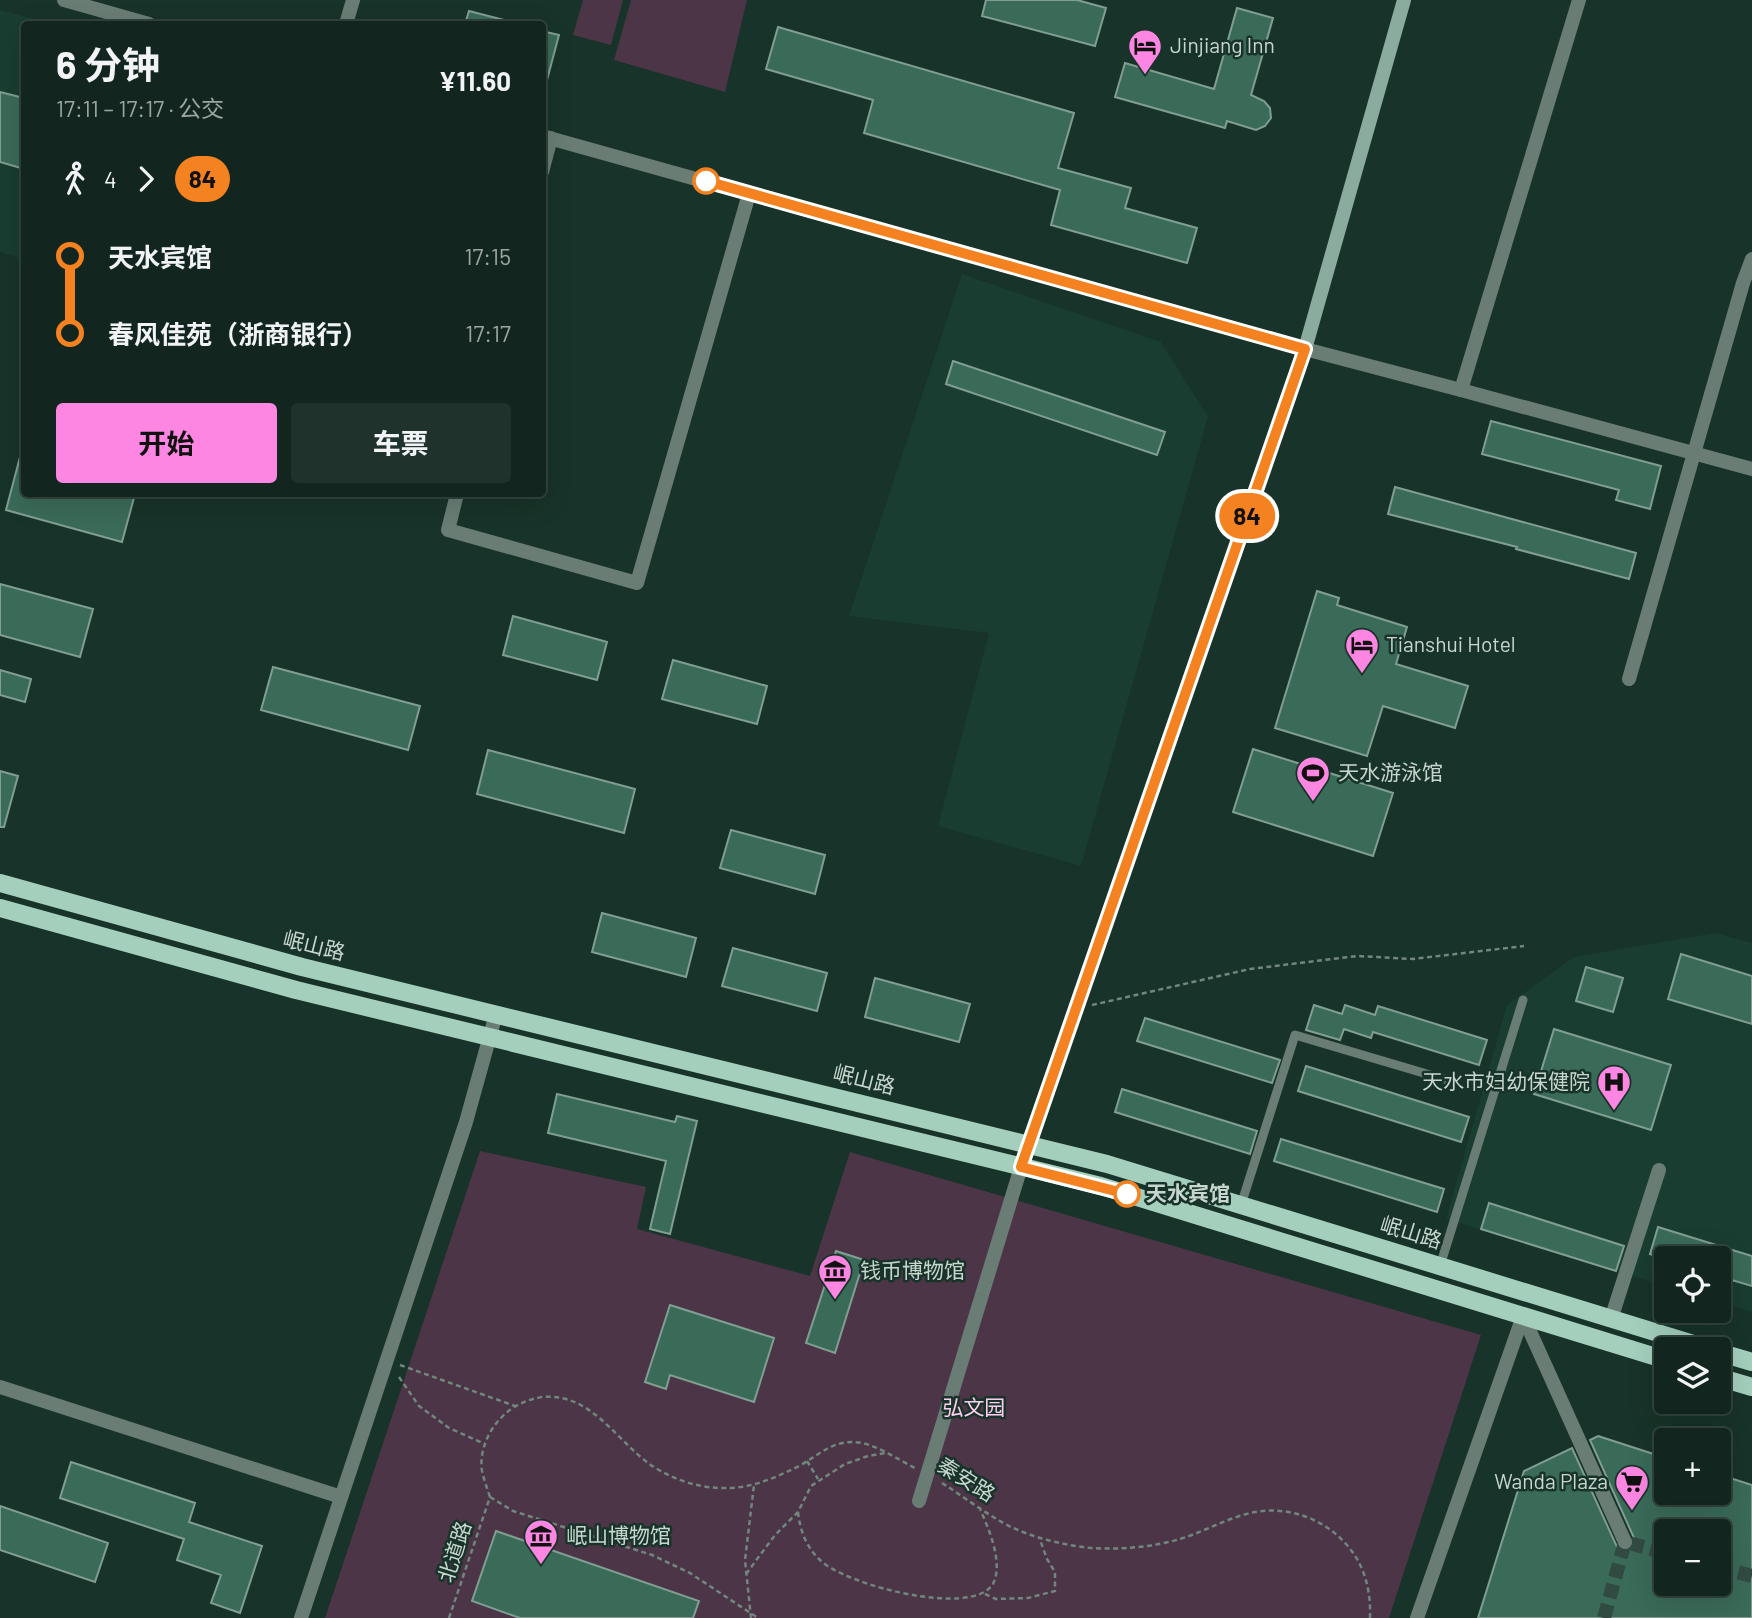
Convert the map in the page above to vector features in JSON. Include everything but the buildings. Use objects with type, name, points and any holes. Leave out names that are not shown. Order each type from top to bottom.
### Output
[{"type":"main road","points":[[1021,1167],[1305,349],[1404,0]]},
{"type":"main road","name":"岷山路","points":[[0,883],[302,967],[1107,1164],[1670,1337]]},
{"type":"main road","points":[[0,908],[296,990],[1114,1190],[1654,1356]]},
{"type":"main road","points":[[1731,1356],[1752,1362]]},
{"type":"main road","points":[[1731,1381],[1752,1387]]},
{"type":"street","points":[[64,0],[138,21]]},
{"type":"street","points":[[347,21],[353,0]]},
{"type":"street","points":[[1461,390],[1578,0]]},
{"type":"street","points":[[547,137],[1305,349],[1752,469]]},
{"type":"street","points":[[456,497],[448,530],[637,583],[749,194]]},
{"type":"street","points":[[1629,679],[1752,259]]},
{"type":"street","points":[[301,1618],[466,1122],[496,1014]]},
{"type":"street","points":[[919,1501],[1021,1167]]},
{"type":"street","points":[[1611,1319],[1659,1170]]},
{"type":"street","points":[[1523,1316],[1625,1542]]},
{"type":"street","points":[[1417,1618],[1523,1316]]},
{"type":"street","points":[[0,1387],[341,1497]]},
{"type":"lane","points":[[1440,1266],[1523,1000]]},
{"type":"lane","points":[[1241,1205],[1295,1035],[1454,1082]]},
{"type":"path","points":[[1075,1009],[1250,969],[1357,956],[1413,959],[1524,946]]},
{"type":"path","points":[[387,1360],[515,1406],[497,1422],[485,1444],[482,1470],[490,1497],[513,1511],[652,1555],[690,1573],[750,1616],[758,1618]]},
{"type":"path","points":[[387,1360],[419,1406],[449,1428],[485,1444]]},
{"type":"path","name":"秦安路","points":[[515,1406],[526,1401],[550,1397],[573,1401],[594,1413],[647,1462],[692,1484],[723,1488],[754,1485],[777,1476],[839,1443],[868,1445],[928,1474],[1007,1525],[1067,1545],[1090,1548],[1136,1547],[1181,1539],[1254,1512],[1278,1511],[1302,1515],[1329,1528],[1350,1549],[1365,1574],[1370,1618]]},
{"type":"path","points":[[746,1574],[775,1535],[798,1512],[811,1486],[845,1464],[885,1453]]},
{"type":"path","points":[[807,1461],[819,1481]]},
{"type":"path","points":[[750,1616],[745,1560],[754,1485]]},
{"type":"path","name":"北道路","points":[[449,1618],[490,1497]]},
{"type":"path","points":[[798,1512],[802,1532],[812,1551],[828,1567],[889,1592],[921,1598],[967,1600],[985,1594],[994,1582],[995,1554],[989,1529],[979,1507]]},
{"type":"path","points":[[985,1594],[996,1599],[1028,1598],[1055,1591],[1055,1572],[1047,1559],[1040,1537]]},
{"type":"shaded area","points":[[0,10],[42,21],[21,21],[21,258],[0,252]]},
{"type":"shaded area","points":[[962,274],[1161,342],[1208,417],[1081,866],[938,826],[989,633],[849,616]]},
{"type":"shaded area","name":"天水市妇幼保健院","points":[[1715,933],[1752,943],[1752,1312],[1731,1306],[1731,1246],[1654,1246],[1654,1282],[1446,1219],[1507,1005],[1574,957]]},
{"type":"green space","points":[[583,0],[623,0],[611,45],[573,35]]},
{"type":"green space","points":[[631,0],[747,0],[725,92],[614,60]]},
{"type":"green space","name":"弘文园","points":[[480,1151],[646,1187],[637,1229],[810,1276],[850,1152],[1481,1335],[1389,1618],[325,1618]]},
{"type":"tunnel","points":[[1604,1618],[1625,1542],[1654,1550]]},
{"type":"tunnel","points":[[1731,1570],[1752,1576]]},
{"type":"bus line","name":"84","points":[[706,181],[1305,349],[1021,1167],[1127,1194]]},
{"type":"place","name":"Jinjiang Inn","points":[[1145,76]]},
{"type":"place","name":"Tianshui Hotel","points":[[1362,675]]},
{"type":"place","name":"天水游泳馆","points":[[1313,803]]},
{"type":"place","name":"天水市妇幼保健院","points":[[1614,1112]]},
{"type":"place","name":"天水宾馆","points":[[1127,1194]]},
{"type":"place","name":"钱币博物馆","points":[[835,1301]]},
{"type":"place","name":"Wanda Plaza","points":[[1632,1512]]},
{"type":"place","name":"岷山博物馆","points":[[541,1566]]}]
